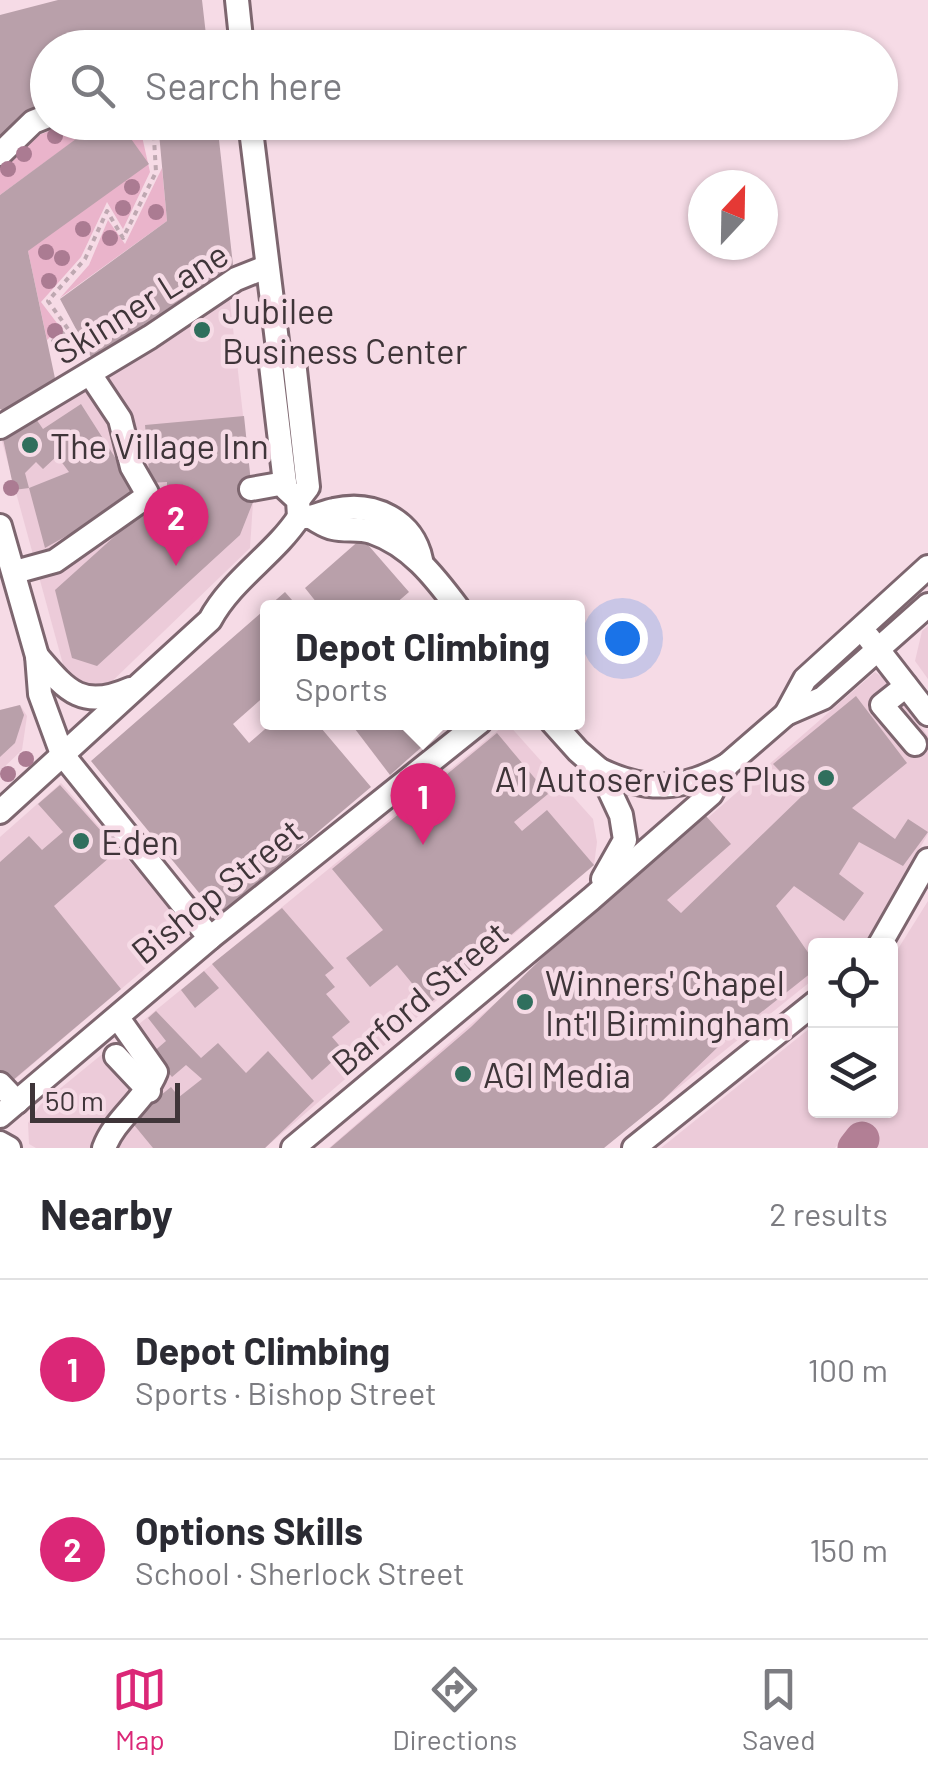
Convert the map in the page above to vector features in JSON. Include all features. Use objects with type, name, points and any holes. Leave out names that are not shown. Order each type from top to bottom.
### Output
[{"type":"street","points":[[237,0],[240,30]]},
{"type":"street","points":[[0,154],[30,125]]},
{"type":"street","points":[[0,812],[210,620],[218,604],[264,560],[308,487],[294,361],[278,349],[252,140]]},
{"type":"street","name":"Skinner Lane","points":[[0,427],[44,415],[90,374],[236,279],[266,267]]},
{"type":"street","points":[[14,572],[55,561],[148,492],[132,467],[120,419],[90,374]]},
{"type":"street","points":[[251,489],[297,510],[351,508],[388,516],[417,539],[421,560],[452,600]]},
{"type":"street","points":[[0,526],[37,656],[40,694],[62,754],[210,938]]},
{"type":"street","name":"Barford Street","points":[[786,714],[804,679],[928,567]]},
{"type":"street","name":"Barford Street","points":[[293,1148],[712,794],[727,765],[786,714],[823,698],[928,605]]},
{"type":"street","points":[[862,629],[928,714]]},
{"type":"street","points":[[37,656],[74,696],[115,695],[142,683]]},
{"type":"street","points":[[906,686],[882,705],[914,744]]},
{"type":"street","name":"Bishop Street","points":[[8,1109],[210,938],[470,730]]},
{"type":"street","name":"Barford Street","points":[[559,730],[600,770],[622,814],[625,840],[591,899]]},
{"type":"street","points":[[600,770],[636,784],[669,787],[692,783],[727,765]]},
{"type":"street","points":[[884,938],[928,860]]},
{"type":"street","points":[[650,1143],[808,1009]]},
{"type":"street","points":[[104,1148],[110,1132],[148,1091],[156,1072],[118,1018]]},
{"type":"street","points":[[116,1056],[148,1091]]},
{"type":"street","points":[[0,1084],[8,1109]]},
{"type":"street","points":[[0,1144],[10,1148]]},
{"type":"path","points":[[63,360],[53,341],[68,329],[48,301],[86,259],[106,211],[123,238],[156,172],[154,140]]},
{"type":"shaded area","points":[[33,140],[75,140],[0,195],[0,167]]},
{"type":"shaded area","points":[[107,140],[143,140],[150,172],[123,229],[107,202],[81,257],[41,302],[60,327],[47,340],[28,251]]},
{"type":"shaded area","points":[[162,168],[167,221],[60,298],[89,265],[108,220],[125,244]]},
{"type":"shaded area","points":[[229,293],[253,502],[250,548],[103,690],[67,679],[0,434]]},
{"type":"shaded area","points":[[928,626],[928,679],[915,661],[922,631]]},
{"type":"shaded area","points":[[875,672],[887,681],[928,736],[928,834],[868,938],[808,938],[808,984],[603,1148],[329,1148]]},
{"type":"shaded area","points":[[20,705],[27,716],[22,750],[0,771],[0,710]]},
{"type":"shaded area","points":[[498,730],[513,730],[593,819],[597,842],[594,865],[265,1148],[36,1148],[29,1144],[28,1123],[40,1105]]},
{"type":"shaded area","points":[[61,783],[185,925],[181,938],[0,1092],[0,837]]},
{"type":"shaded area","points":[[928,901],[928,1148],[872,1148],[852,1130],[835,1148],[661,1148],[808,1030],[808,1118],[898,1118],[898,949]]},
{"type":"building","points":[[58,0],[202,0],[205,30],[30,30],[30,114],[18,119],[19,124],[0,143],[0,15]]},
{"type":"building","points":[[75,140],[132,140],[149,164],[28,251],[56,383],[12,414],[0,409],[0,195]]},
{"type":"building","points":[[160,140],[219,140],[233,265],[92,359],[60,299],[167,221]]},
{"type":"building","points":[[81,404],[139,495],[45,548],[29,488],[14,490],[2,434],[34,416],[43,429]],"holes":[[[57,456],[69,472],[29,488],[25,473],[36,462],[43,469]]]},
{"type":"building","points":[[244,416],[253,502],[240,535],[97,666],[72,658],[55,590],[167,489],[167,482],[150,483],[145,425]]},
{"type":"building","points":[[362,538],[409,592],[400,600],[315,600],[305,588]]},
{"type":"building","points":[[285,592],[292,600],[276,600]]},
{"type":"building","points":[[260,614],[260,700],[233,724],[249,743],[264,730],[323,730],[371,787],[218,916],[91,761]]},
{"type":"building","points":[[856,696],[907,763],[852,808],[895,839],[908,819],[928,832],[903,866],[859,842],[839,874],[864,893],[844,921],[794,886],[776,906],[808,952],[808,975],[721,1044],[662,1101],[604,1148],[330,1148],[706,816],[731,844],[667,900],[681,913],[803,795],[773,764]]},
{"type":"building","points":[[20,705],[24,715],[15,743],[0,757],[0,710]]},
{"type":"building","points":[[356,730],[441,730],[390,775]]},
{"type":"building","points":[[497,733],[548,794],[514,822],[522,831],[547,810],[594,865],[429,1004],[397,965],[370,987],[346,958],[383,930],[332,869]]},
{"type":"building","points":[[60,785],[118,850],[54,906],[121,989],[6,1086],[0,1079],[0,862],[29,836],[42,850],[63,832],[38,804]]},
{"type":"building","points":[[282,908],[334,968],[325,975],[335,987],[326,994],[350,1022],[332,1037],[344,1051],[312,1080],[212,964]]},
{"type":"building","points":[[204,971],[219,988],[195,1008],[181,990]]},
{"type":"building","points":[[156,1011],[201,1058],[218,1043],[246,1073],[268,1051],[314,1101],[265,1148],[153,1148],[130,1120],[171,1087],[179,1097],[202,1079],[186,1065],[172,1077],[152,1053],[166,1041],[148,1018]]},
{"type":"waterway","points":[[855,1148],[862,1139]]},
{"type":"place","name":"Jubilee Business Center","points":[[202,330]]},
{"type":"place","name":"The Village Inn","points":[[30,445]]},
{"type":"place","name":"Options Skills","points":[[176,566]]},
{"type":"place","name":"A1 Autoservices Plus","points":[[826,778]]},
{"type":"place","name":"Eden","points":[[81,841]]},
{"type":"place","name":"Depot Climbing","points":[[423,845]]},
{"type":"place","name":"Winners' Chapel Int'l Birmingham","points":[[525,1002]]},
{"type":"place","name":"AGI Media","points":[[463,1074]]}]
